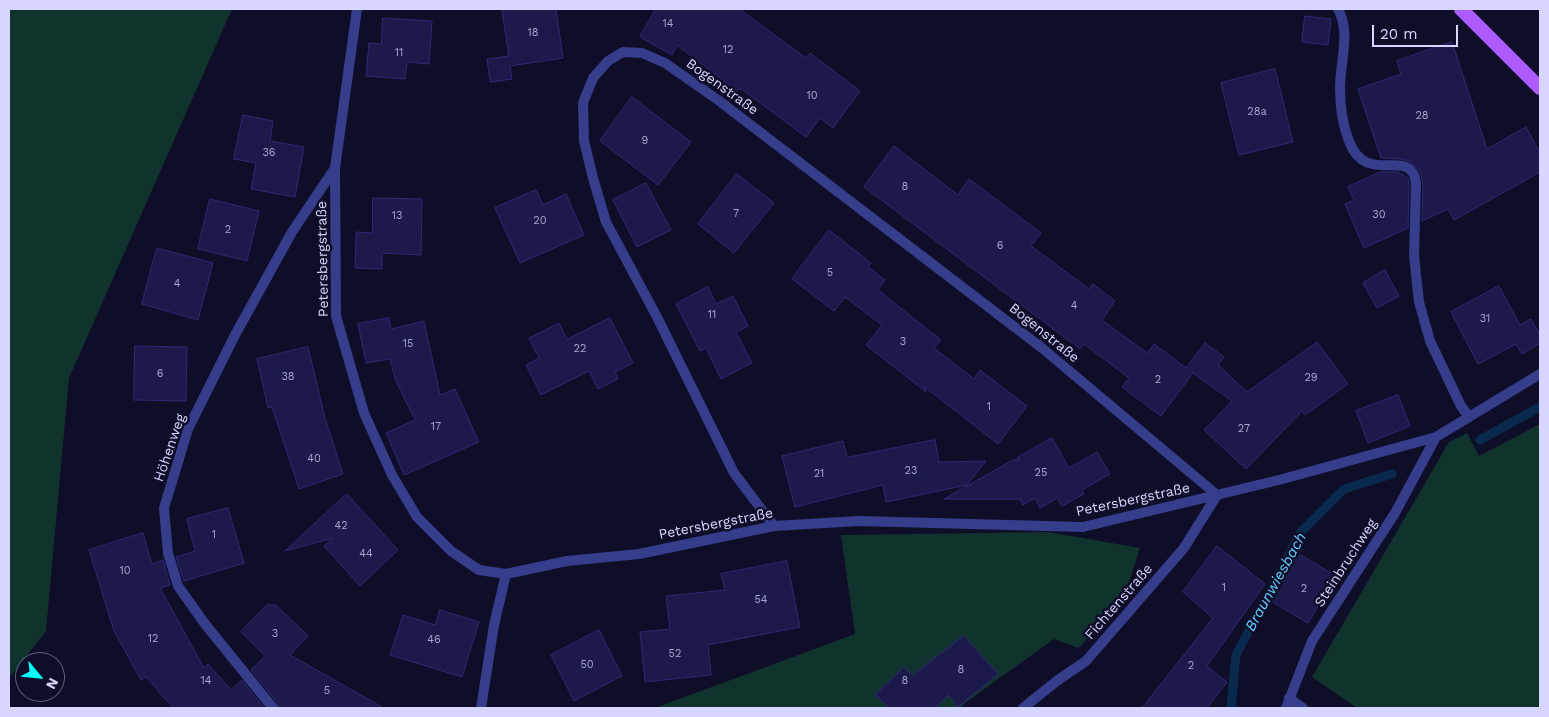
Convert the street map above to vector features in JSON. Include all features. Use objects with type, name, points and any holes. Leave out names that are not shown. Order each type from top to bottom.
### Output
[{"type":"main road","points":[[1461,9],[1540,88]]},
{"type":"street","name":"Petersbergstraße","points":[[357,9],[335,168],[336,316],[364,413],[392,474],[417,517],[451,552],[479,570],[506,574],[568,561],[639,554],[774,526],[859,521],[1083,527],[1279,480],[1436,436],[1540,374]]},
{"type":"street","points":[[1338,9],[1343,18],[1344,35],[1340,89],[1344,123],[1350,142],[1359,158],[1367,164],[1377,166],[1398,165],[1413,173],[1416,184],[1414,256],[1419,302],[1430,341],[1461,406],[1469,417]]},
{"type":"street","name":"Bogenstraße","points":[[774,526],[734,473],[657,317],[606,222],[592,178],[584,141],[583,102],[593,78],[608,61],[623,52],[642,53],[665,63],[718,100],[1042,348],[1217,495]]},
{"type":"street","name":"Höhenweg","points":[[273,708],[211,632],[178,586],[168,553],[164,508],[188,429],[235,335],[292,232],[335,168]]},
{"type":"street","name":"Steinbruchweg","points":[[1286,708],[1312,641],[1395,513],[1436,436]]},
{"type":"street","name":"Fichtenstraße","points":[[1023,708],[1058,680],[1086,661],[1184,548],[1217,495]]},
{"type":"street","points":[[481,708],[494,625],[506,574]]},
{"type":"street","points":[[1289,698],[1302,708]]},
{"type":"green space","points":[[9,9],[232,9],[69,378],[46,631],[29,652],[15,652],[15,670],[9,678]]},
{"type":"green space","points":[[1540,424],[1540,708],[1357,708],[1312,677],[1449,442],[1467,433],[1479,456]]},
{"type":"green space","points":[[1048,532],[1140,548],[1122,604],[1078,648],[1054,639],[965,703],[961,708],[655,708],[855,634],[841,535]]},
{"type":"building","points":[[556,9],[563,58],[510,66],[512,79],[490,82],[487,59],[509,56],[502,11]]},
{"type":"building","points":[[656,9],[739,9],[806,58],[810,53],[860,91],[833,128],[820,118],[806,137],[740,88],[737,91],[677,45],[672,55],[640,37]]},
{"type":"building","points":[[1305,16],[1331,19],[1328,45],[1302,42]]},
{"type":"building","points":[[383,18],[432,21],[429,64],[407,62],[405,79],[366,76],[369,43],[381,44]]},
{"type":"building","points":[[1452,42],[1487,149],[1526,127],[1540,153],[1540,172],[1454,220],[1448,209],[1422,221],[1423,184],[1420,171],[1409,161],[1381,158],[1358,89],[1401,74],[1397,61]]},
{"type":"building","points":[[1275,69],[1293,142],[1239,155],[1221,83]]},
{"type":"building","points":[[632,97],[691,142],[658,185],[600,141]]},
{"type":"building","points":[[243,115],[273,121],[270,141],[304,147],[295,197],[251,189],[256,163],[234,159]]},
{"type":"building","points":[[894,146],[958,195],[969,179],[1041,233],[1031,246],[1089,289],[1093,284],[1115,301],[1102,320],[1147,353],[1154,344],[1186,368],[1205,343],[1224,357],[1218,365],[1247,392],[1317,342],[1348,384],[1305,415],[1302,411],[1246,469],[1204,430],[1232,401],[1193,373],[1161,416],[1122,387],[1129,378],[1084,344],[1080,349],[864,187]]},
{"type":"building","points":[[1381,172],[1398,172],[1408,178],[1408,228],[1364,248],[1345,204],[1354,200],[1348,187]]},
{"type":"building","points":[[737,174],[774,203],[734,253],[698,224]]},
{"type":"building","points":[[646,183],[671,230],[637,247],[613,200]]},
{"type":"building","points":[[536,190],[543,205],[566,194],[584,235],[520,263],[495,208]]},
{"type":"building","points":[[373,198],[422,199],[421,255],[382,253],[382,269],[355,268],[356,232],[372,233]]},
{"type":"building","points":[[210,199],[259,211],[247,261],[198,249]]},
{"type":"building","points":[[829,230],[871,263],[868,267],[885,280],[878,290],[941,340],[934,348],[974,379],[980,370],[1027,406],[998,444],[925,387],[926,392],[866,345],[882,325],[845,297],[834,311],[792,279]]},
{"type":"building","points":[[157,248],[213,263],[198,320],[142,304]]},
{"type":"building","points":[[1385,270],[1399,296],[1377,308],[1363,283]]},
{"type":"building","points":[[1499,286],[1520,325],[1531,319],[1540,335],[1540,343],[1522,354],[1516,344],[1478,364],[1451,312]]},
{"type":"building","points":[[708,287],[716,304],[733,296],[748,326],[736,332],[752,363],[721,379],[706,348],[700,351],[676,304]]},
{"type":"building","points":[[389,318],[391,329],[424,321],[440,395],[455,389],[479,442],[404,475],[386,433],[415,420],[395,379],[390,359],[366,363],[358,324]]},
{"type":"building","points":[[610,318],[633,363],[615,372],[618,379],[598,389],[589,371],[541,395],[526,365],[539,358],[529,338],[559,323],[567,339]]},
{"type":"building","points":[[135,346],[187,347],[186,401],[134,400]]},
{"type":"building","points":[[308,347],[325,418],[343,474],[299,489],[272,407],[268,408],[257,359]]},
{"type":"building","points":[[1398,395],[1410,426],[1368,443],[1356,411]]},
{"type":"building","points":[[1052,438],[1069,468],[1097,452],[1110,474],[1082,490],[1084,494],[1062,506],[1057,498],[1040,508],[1035,498],[1023,505],[1020,499],[944,499],[1013,460],[1020,460],[1017,458]]},
{"type":"building","points":[[935,440],[939,462],[986,461],[967,485],[886,502],[883,485],[795,507],[782,456],[843,441],[847,457]]},
{"type":"building","points":[[347,494],[398,550],[360,586],[324,546],[333,538],[285,551]]},
{"type":"building","points":[[228,508],[244,563],[184,581],[176,557],[195,551],[187,519]]},
{"type":"building","points":[[143,533],[152,564],[163,560],[170,585],[160,588],[204,668],[208,664],[231,690],[242,680],[264,708],[173,708],[146,677],[141,680],[114,631],[89,550]]},
{"type":"building","points":[[1217,546],[1265,584],[1207,666],[1227,682],[1207,708],[1142,708],[1213,618],[1183,592]]},
{"type":"building","points":[[1299,554],[1336,576],[1308,623],[1271,601]]},
{"type":"building","points":[[787,561],[800,627],[708,645],[711,675],[645,682],[640,632],[670,629],[666,596],[725,590],[721,574]]},
{"type":"building","points":[[267,605],[276,605],[308,636],[290,655],[384,708],[280,708],[251,670],[265,656],[241,632]]},
{"type":"building","points":[[440,610],[479,622],[462,677],[390,655],[403,615],[435,625]]},
{"type":"building","points":[[599,630],[622,676],[574,701],[551,655]]},
{"type":"building","points":[[964,636],[998,674],[958,707],[948,695],[936,708],[889,708],[875,695],[904,667],[912,675]]},
{"type":"waterway","name":"Braunwiesbach","points":[[1480,440],[1540,407]]},
{"type":"waterway","name":"Braunwiesbach","points":[[1231,708],[1236,655],[1301,532],[1344,489],[1392,474]]}]
